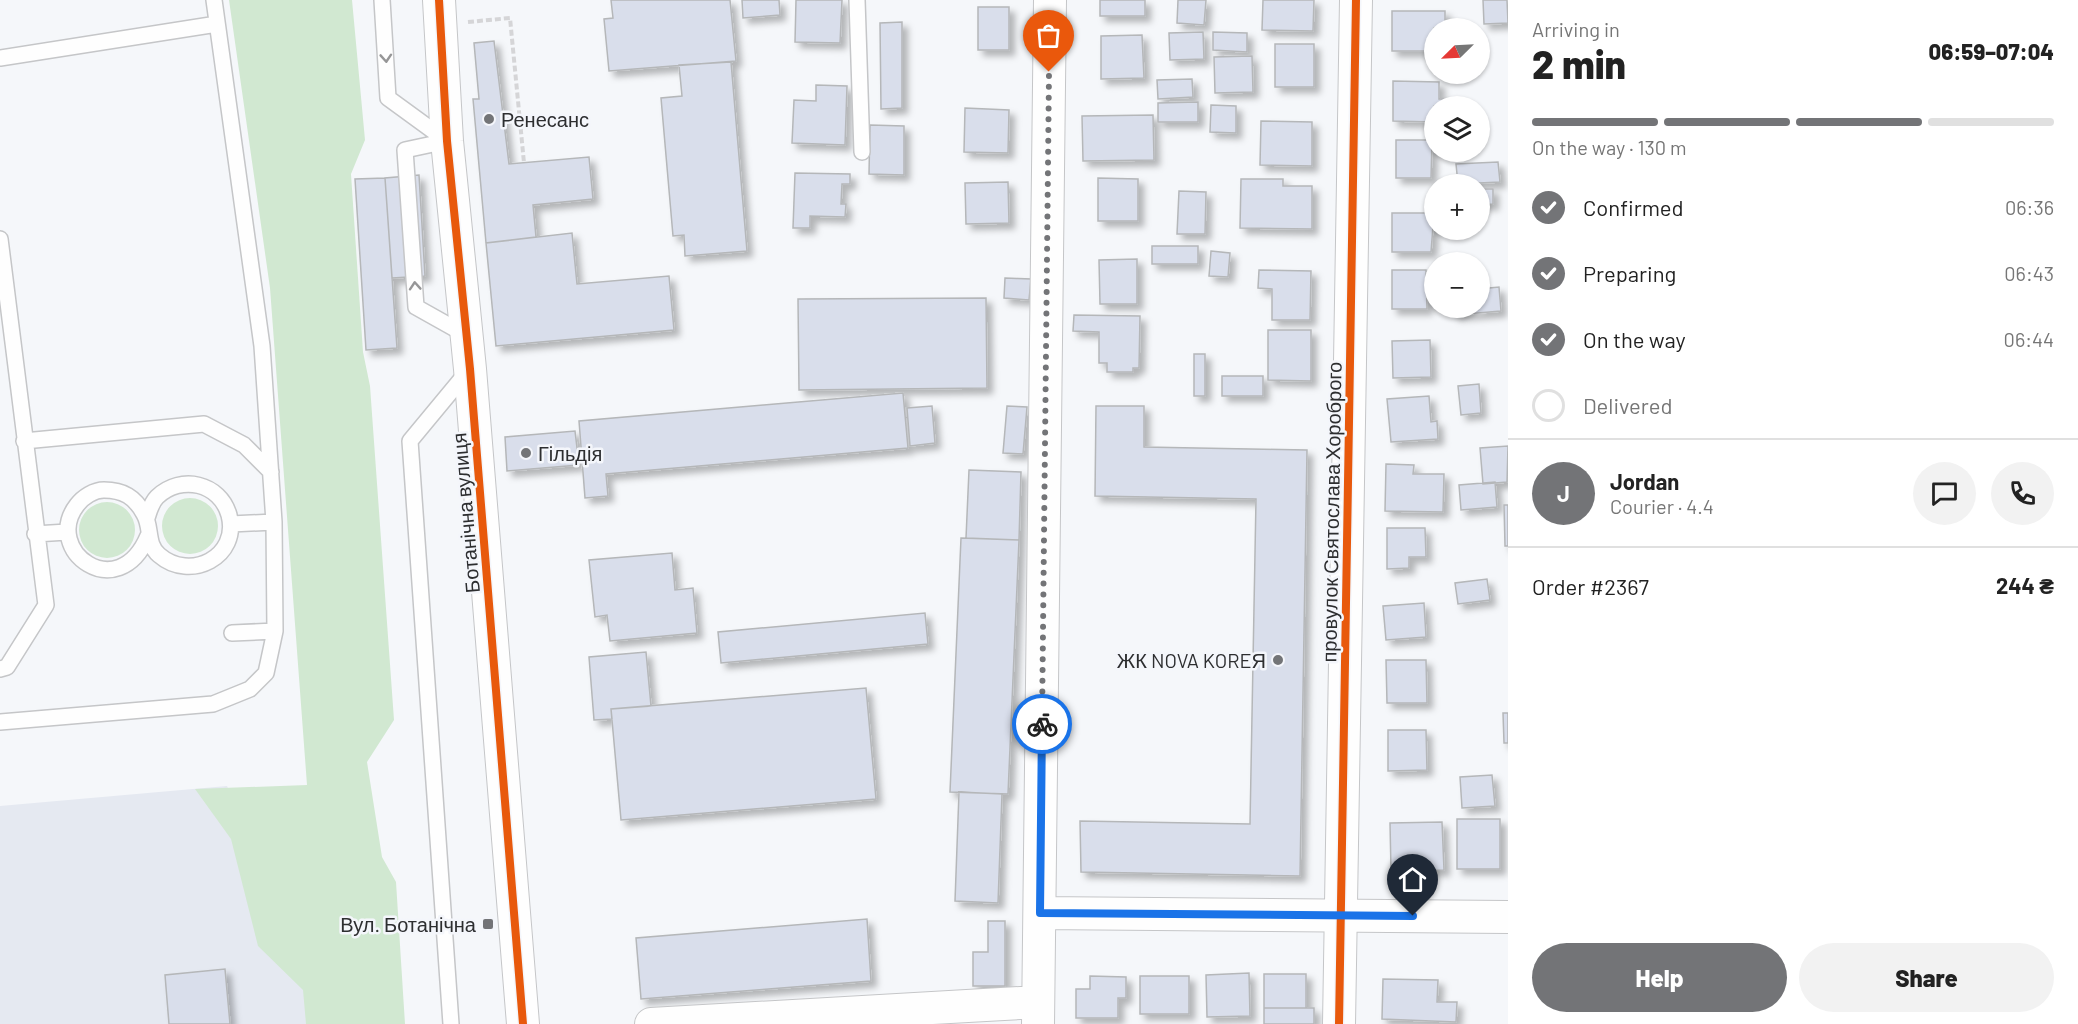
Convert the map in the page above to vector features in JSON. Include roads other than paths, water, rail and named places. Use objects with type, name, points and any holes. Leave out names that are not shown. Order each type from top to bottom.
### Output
[{"type":"street","points":[[651,1024],[1038,1013],[1050,0]]},
{"type":"street","name":"провулок Святослава Хороброго","points":[[1340,1024],[1356,0]]},
{"type":"street","name":"Ботанічна вулиця","points":[[440,13],[447,141],[470,369],[523,1024]]},
{"type":"street","points":[[1040,913],[1508,916]]},
{"type":"lane","points":[[0,722],[213,704],[250,689],[267,673],[275,631],[274,522],[262,346],[214,0]]},
{"type":"lane","points":[[382,0],[388,98],[447,141]]},
{"type":"lane","points":[[857,0],[862,152]]},
{"type":"lane","points":[[0,58],[217,24]]},
{"type":"lane","points":[[447,141],[405,150],[416,307],[467,336]]},
{"type":"lane","points":[[0,239],[35,534],[46,605],[7,667],[0,669]]},
{"type":"lane","points":[[451,1024],[410,441],[470,369]]},
{"type":"lane","points":[[24,441],[204,424],[244,445],[271,472]]},
{"type":"lane","points":[[192,483],[212,489],[226,504],[231,524],[227,544],[214,560],[195,568],[174,566],[157,554],[148,536],[147,518],[155,499],[172,486],[192,483]]},
{"type":"lane","points":[[147,518],[137,501],[120,491],[100,490],[83,498],[77,505],[71,513],[68,532],[73,551],[87,564],[106,570],[125,566],[140,554],[148,536]]},
{"type":"lane","points":[[231,524],[274,522]]},
{"type":"lane","points":[[35,534],[68,532]]},
{"type":"lane","points":[[232,633],[275,631]]},
{"type":"place","name":"Ренесанс","points":[[489,119]]},
{"type":"place","name":"Гільдія","points":[[526,453]]},
{"type":"place","name":"ЖК NOVA KOREЯ","points":[[1278,660]]},
{"type":"place","name":"Вул. Ботанічна","points":[[488,924]]}]
